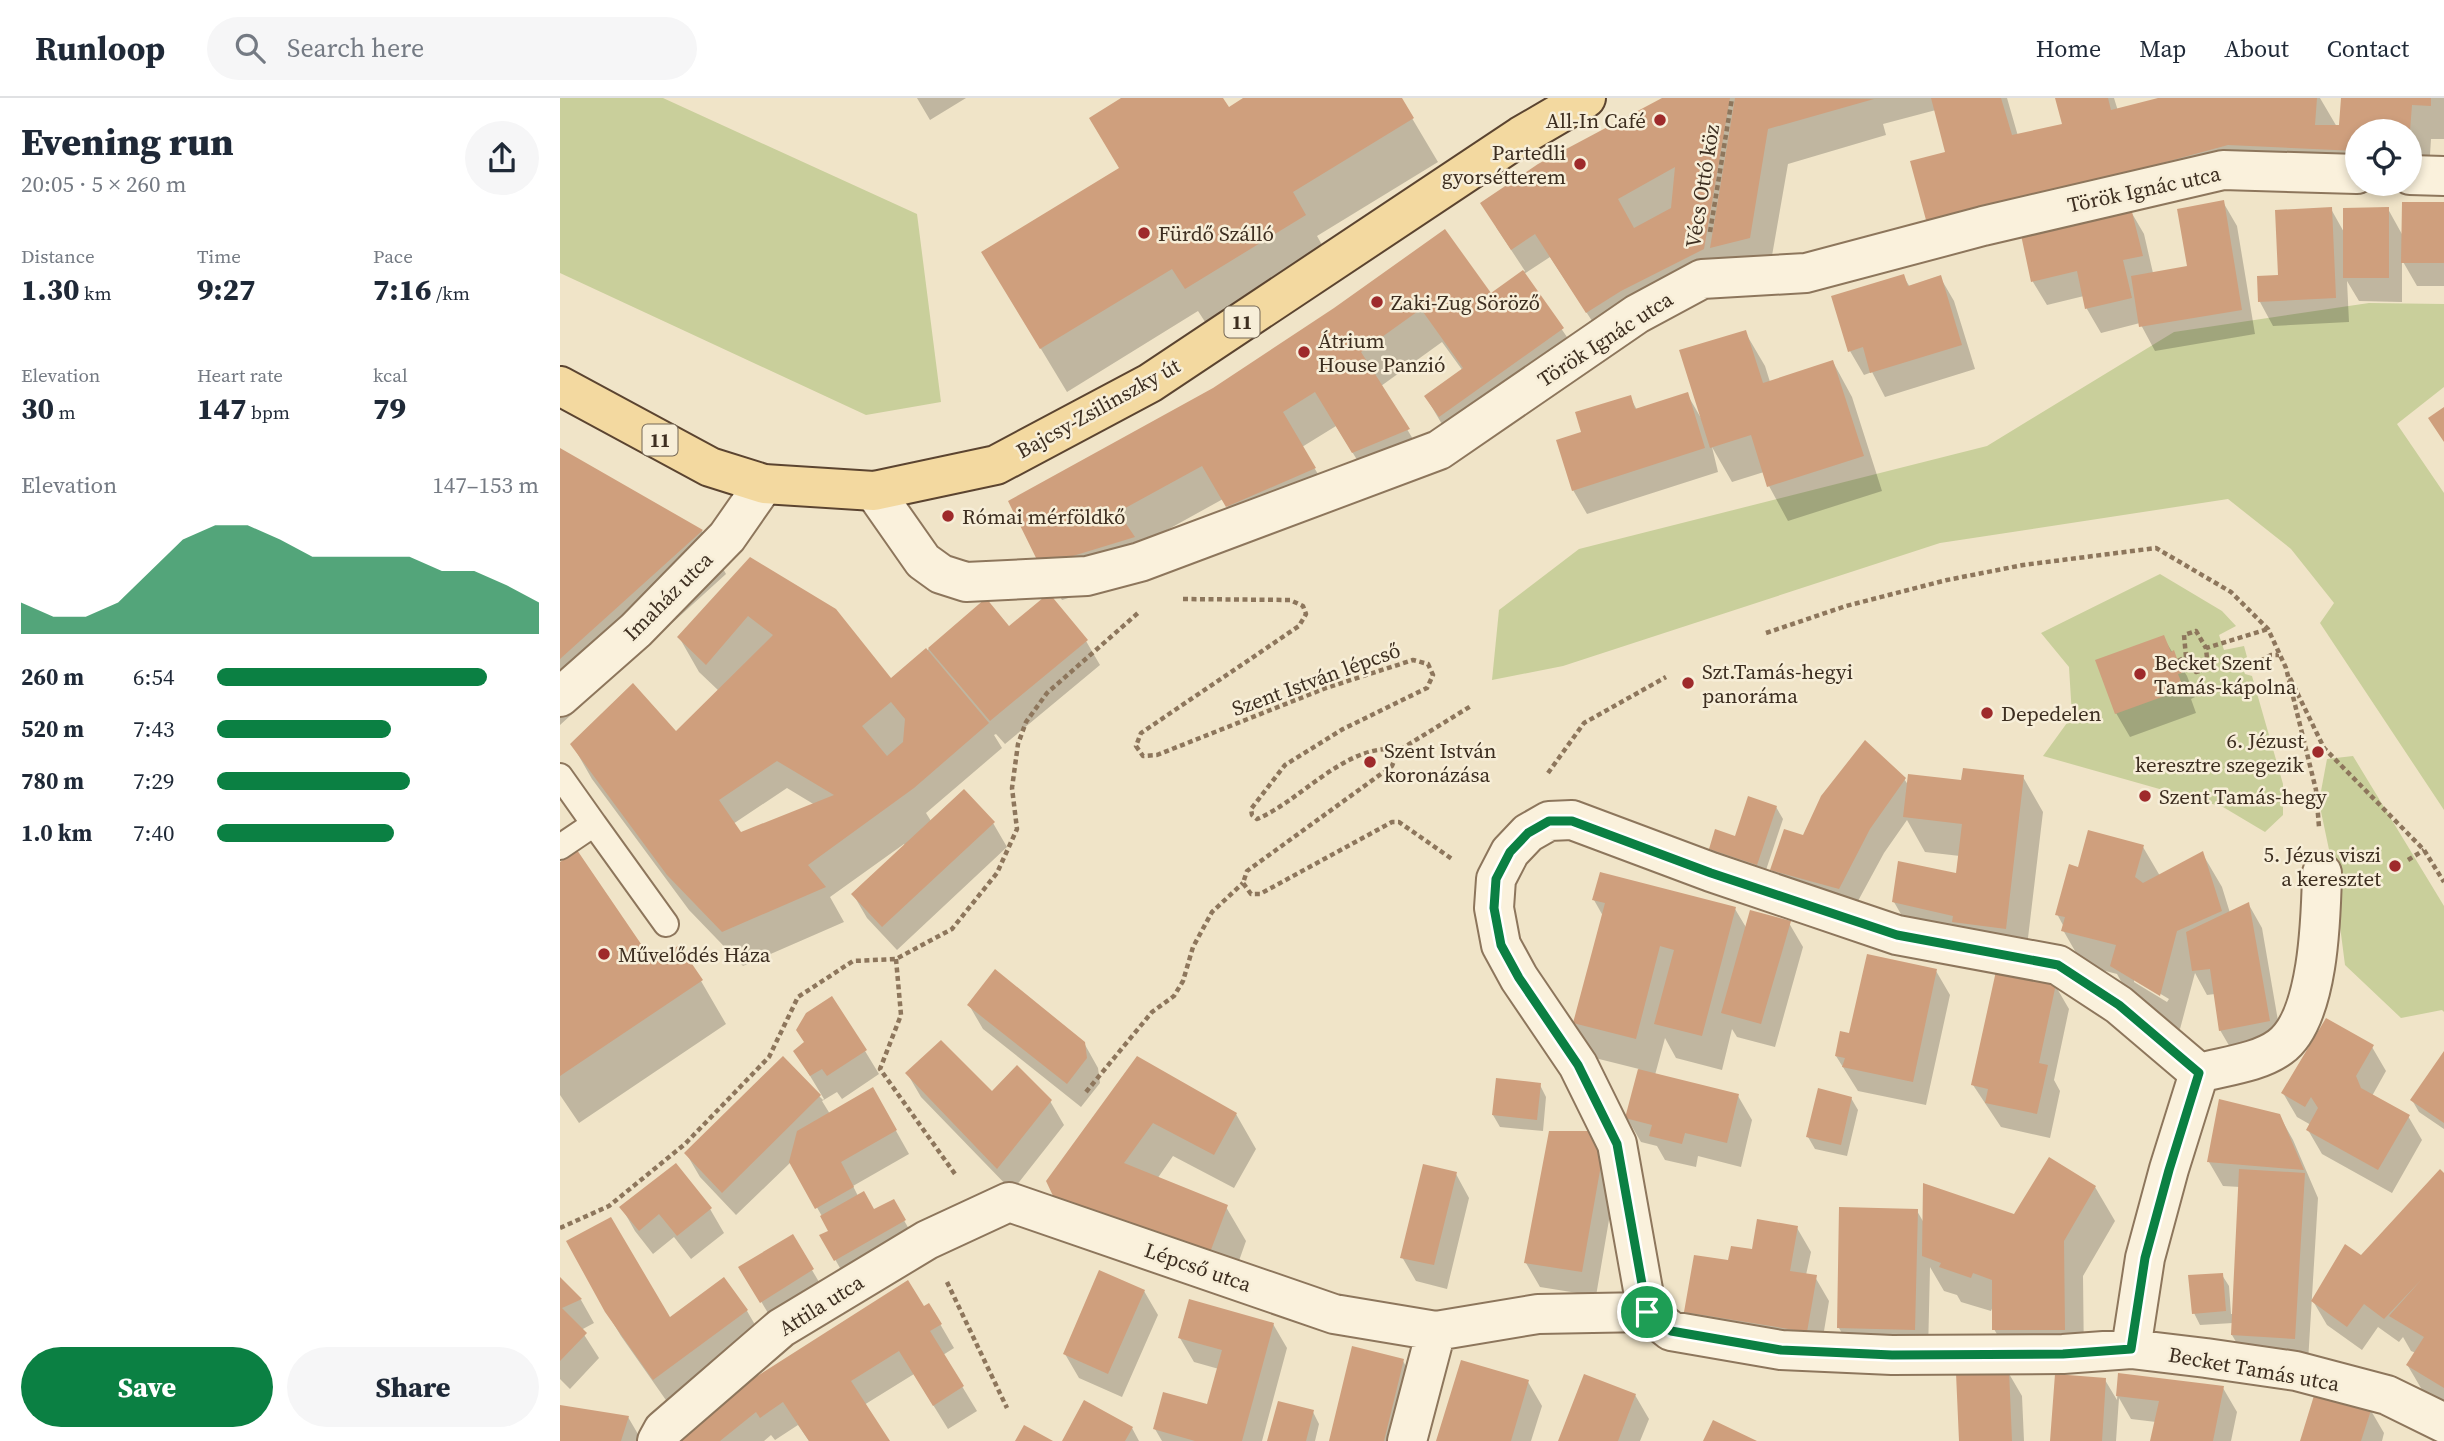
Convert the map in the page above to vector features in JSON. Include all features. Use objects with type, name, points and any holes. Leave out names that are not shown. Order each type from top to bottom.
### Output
[{"type":"main road","name":"Bajcsy-Zsilinszky út","points":[[560,386],[710,467],[764,484],[874,491],[996,465],[1150,383],[1521,136],[1586,98]]},
{"type":"street","name":"Török Ignác utca","points":[[874,491],[923,561],[941,574],[966,582],[1087,576],[1140,562],[1438,450],[1637,314],[1702,279],[1806,273],[1983,226],[2223,170],[2345,174]]},
{"type":"street","points":[[2422,175],[2444,176]]},
{"type":"street","name":"Imaház utca","points":[[560,697],[636,630],[727,537],[764,484]]},
{"type":"street","points":[[1549,821],[1572,821],[1711,873],[1897,935],[2058,965],[2119,1005],[2199,1073],[2145,1258],[2131,1349],[2063,1354],[1905,1355],[1781,1350],[1671,1331],[1647,1312],[1617,1144],[1578,1065],[1519,978],[1501,945],[1494,908],[1496,879],[1510,852],[1528,833],[1549,821]]},
{"type":"street","points":[[2199,1073],[2257,1058],[2281,1046],[2300,1023],[2315,968],[2321,925],[2322,873]]},
{"type":"street","name":"Lépcső utca","points":[[1009,1202],[1334,1314],[1436,1331],[1538,1314],[1647,1312]]},
{"type":"street","name":"Attila utca","points":[[657,1441],[663,1430],[781,1328],[926,1240],[1009,1202]]},
{"type":"street","points":[[1407,1441],[1436,1331]]},
{"type":"street","name":"Becket Tamás utca","points":[[2131,1349],[2296,1371],[2387,1395],[2444,1423]]},
{"type":"lane","points":[[560,776],[666,924]]},
{"type":"lane","points":[[560,846],[594,824]]},
{"type":"path","name":"Vécs Ottó köz","points":[[1702,279],[1732,98]]},
{"type":"path","points":[[1766,634],[1846,606],[1947,580],[2023,565],[2156,548],[2231,593],[2268,629],[2324,748],[2424,850],[2444,882]]},
{"type":"path","points":[[560,1228],[609,1206],[685,1144],[769,1057],[798,997],[853,961],[897,959],[951,929],[998,873],[1017,829],[1012,788],[1018,744],[1026,722],[1047,693],[1148,604],[1122,602],[1101,591],[1087,576]]},
{"type":"path","name":"Szent István lépcső","points":[[1171,599],[1290,600],[1303,606],[1306,614],[1299,626],[1141,733],[1136,746],[1143,756],[1157,755],[1326,688],[1413,660],[1429,664],[1433,675],[1427,688],[1343,729],[1285,765],[1251,809],[1252,815],[1257,819],[1263,817],[1355,758],[1378,749],[1391,750],[1393,754]]},
{"type":"path","points":[[2206,648],[2268,629]]},
{"type":"path","points":[[2196,631],[2206,648],[2208,669],[2196,672],[2186,657],[2184,635],[2196,631]]},
{"type":"path","points":[[2260,661],[2271,654],[2280,655]]},
{"type":"path","points":[[2178,661],[2186,657]]},
{"type":"path","points":[[2286,668],[2316,790],[2322,873]]},
{"type":"path","points":[[1541,780],[1558,761],[1584,723],[1667,677]]},
{"type":"path","points":[[1086,1091],[1152,1012],[1174,996],[1183,981],[1193,947],[1212,912],[1243,883],[1247,872],[1392,766],[1395,758],[1393,754],[1471,706]]},
{"type":"path","points":[[1243,883],[1251,894],[1260,894],[1392,822],[1399,822],[1454,861]]},
{"type":"path","points":[[2407,860],[2424,850]]},
{"type":"path","points":[[897,959],[901,1015],[880,1069],[957,1177],[979,1191],[1009,1202]]},
{"type":"path","points":[[926,1240],[1007,1409]]},
{"type":"green space","points":[[560,98],[663,98],[917,214],[941,402],[866,415],[560,273]]},
{"type":"green space","points":[[2369,303],[2444,304],[2444,387],[2397,424],[2444,493],[2444,810],[2320,623],[2334,603],[2291,549],[2228,499],[1940,543],[1563,666],[1492,680],[1499,610],[1579,549],[1987,446],[2174,332]]},
{"type":"green space","points":[[2160,574],[2222,611],[2236,626],[2219,635],[2224,650],[2244,646],[2247,657],[2241,664],[2245,674],[2252,676],[2283,784],[2283,815],[2265,832],[2223,807],[2043,756],[2072,716],[2069,667],[2041,633]]},
{"type":"green space","points":[[2353,756],[2444,906],[2444,1012],[2442,1010],[2401,1018],[2345,965],[2332,864],[2319,802],[2327,759]]},
{"type":"building","name":"Fürdő Szálló","points":[[1121,98],[1223,98],[1229,107],[1243,98],[1402,98],[1414,118],[1293,192],[1306,215],[1185,289],[1172,269],[1040,349],[981,252],[1119,168],[1089,118]]},
{"type":"building","points":[[1662,98],[1730,98],[1704,249],[1621,291],[1586,313],[1535,234],[1511,250],[1480,203],[1538,164]],"holes":[[[1675,167],[1671,208],[1634,228],[1618,199]]]},
{"type":"building","points":[[1735,98],[1874,99],[1768,129],[1750,238],[1710,248]]},
{"type":"building","points":[[1931,98],[2001,98],[2012,135],[2062,124],[2055,98],[2108,98],[2111,110],[2158,98],[2317,98],[2315,125],[2339,125],[2341,98],[2431,98],[2431,106],[2412,105],[2411,119],[2345,119],[2345,150],[2228,145],[2118,175],[1926,220],[1910,161],[1945,152]]},
{"type":"building","points":[[2224,200],[2242,310],[2139,327],[2131,276],[2187,266],[2177,209]]},
{"type":"building","points":[[2402,202],[2444,202],[2444,263],[2401,263]]},
{"type":"building","points":[[2332,207],[2336,298],[2258,302],[2257,276],[2278,275],[2275,210]]},
{"type":"building","points":[[2389,207],[2389,278],[2343,278],[2343,208]]},
{"type":"building","points":[[2131,208],[2143,256],[2123,260],[2132,298],[2085,309],[2077,271],[2031,282],[2021,235]]},
{"type":"building","points":[[1445,229],[1491,293],[1523,270],[1564,328],[1439,417],[1424,396],[1463,368],[1421,309],[1361,352],[1410,429],[1352,453],[1315,392],[1283,412],[1316,468],[1226,507],[1202,466],[1118,512],[1135,537],[1040,566],[1008,501],[1213,388],[1334,308]]},
{"type":"building","points":[[1904,274],[1908,286],[1941,275],[1962,345],[1870,373],[1863,347],[1848,352],[1831,296]]},
{"type":"building","points":[[1746,330],[1763,383],[1833,360],[1864,456],[1767,487],[1751,435],[1710,448],[1679,350]]},
{"type":"building","points":[[1688,392],[1705,448],[1572,491],[1556,440],[1581,432],[1575,412],[1631,395],[1635,409]]},
{"type":"building","points":[[2444,407],[2444,442],[2428,418]]},
{"type":"building","points":[[560,448],[703,530],[560,659]]},
{"type":"building","points":[[750,557],[836,609],[891,678],[926,648],[989,723],[914,788],[808,865],[826,887],[722,932],[667,875],[570,744],[633,683],[676,731],[773,635],[748,616],[706,665],[677,637]],"holes":[[[891,702],[905,719],[903,742],[887,756],[862,726]],[[777,761],[834,795],[741,832],[719,800]]]},
{"type":"building","points":[[1049,593],[1088,640],[990,721],[928,648],[986,598],[1009,626]]},
{"type":"building","name":"Becket Szent Tamás-kápolna","points":[[2164,635],[2171,652],[2174,650],[2184,689],[2115,714],[2095,660]]},
{"type":"building","points":[[1865,740],[1906,778],[1870,829],[1839,889],[1770,870],[1784,829],[1803,835],[1821,796]]},
{"type":"building","points":[[1963,768],[2024,775],[2006,929],[1952,922],[1953,916],[1892,902],[1898,861],[1956,873],[1962,824],[1903,817],[1908,774],[1961,780]]},
{"type":"building","points":[[964,789],[995,822],[882,927],[851,894]]},
{"type":"building","points":[[1748,796],[1777,806],[1757,865],[1709,849],[1715,829],[1735,836]]},
{"type":"building","points":[[2088,830],[2144,845],[2135,877],[2143,883],[2203,851],[2222,911],[2177,931],[2160,996],[2110,966],[2116,945],[2061,931],[2065,917],[2055,915],[2069,864],[2078,867]]},
{"type":"building","name":"Művelődés Háza","points":[[577,850],[654,963],[679,945],[703,980],[560,1076],[560,862]]},
{"type":"building","points":[[1600,872],[1736,907],[1702,1036],[1654,1024],[1674,950],[1660,946],[1636,1039],[1573,1023],[1605,903],[1592,900]]},
{"type":"building","points":[[2249,902],[2270,1021],[2219,1031],[2210,969],[2192,971],[2186,932]]},
{"type":"building","points":[[1750,910],[1791,921],[1761,1024],[1721,1013]]},
{"type":"building","points":[[1867,954],[1937,969],[1913,1082],[1842,1067],[1845,1058],[1835,1056],[1840,1031],[1849,1033]]},
{"type":"building","points":[[995,969],[1085,1042],[1087,1058],[1067,1084],[967,1005]]},
{"type":"building","points":[[1996,971],[2056,984],[2039,1063],[2048,1065],[2037,1114],[1985,1103],[1988,1089],[1971,1085]]},
{"type":"building","points":[[832,996],[867,1050],[827,1076],[822,1069],[810,1076],[793,1051],[804,1042],[796,1030],[806,1013]]},
{"type":"building","points":[[2326,1018],[2374,1045],[2356,1076],[2361,1088],[2410,1115],[2378,1170],[2306,1130],[2318,1108],[2311,1097],[2305,1107],[2281,1093]]},
{"type":"building","points":[[941,1040],[992,1091],[1017,1065],[1052,1100],[997,1169],[905,1073]]},
{"type":"building","points":[[2444,1051],[2444,1123],[2410,1100]]},
{"type":"building","points":[[783,1056],[821,1095],[722,1193],[684,1153]]},
{"type":"building","points":[[1137,1056],[1237,1113],[1214,1155],[1153,1123],[1124,1163],[1228,1205],[1209,1255],[1054,1198],[1046,1181]]},
{"type":"building","points":[[1638,1069],[1739,1094],[1727,1143],[1685,1133],[1682,1144],[1649,1136],[1652,1125],[1625,1118]]},
{"type":"building","points":[[1496,1078],[1541,1083],[1537,1120],[1492,1115]]},
{"type":"building","points":[[873,1087],[897,1130],[841,1162],[854,1187],[815,1209],[789,1162],[797,1131]]},
{"type":"building","points":[[1818,1088],[1852,1097],[1841,1145],[1806,1137]]},
{"type":"building","points":[[2219,1099],[2280,1114],[2304,1170],[2207,1162]]},
{"type":"building","points":[[1549,1131],[1598,1131],[1604,1148],[1582,1272],[1524,1263]]},
{"type":"building","points":[[2049,1157],[2096,1186],[2064,1241],[2065,1330],[1992,1330],[1992,1280],[1973,1273],[1971,1278],[1939,1267],[1941,1263],[1922,1256],[1923,1183],[2014,1214]]},
{"type":"building","points":[[676,1163],[712,1208],[677,1236],[659,1214],[639,1231],[619,1207]]},
{"type":"building","points":[[1423,1164],[1457,1172],[1434,1265],[1400,1258]]},
{"type":"building","points":[[2239,1169],[2305,1173],[2295,1339],[2231,1335]]},
{"type":"building","points":[[2440,1169],[2444,1173],[2444,1388],[2406,1365],[2424,1337],[2389,1316],[2422,1279],[2384,1319],[2364,1304],[2347,1327],[2311,1301],[2345,1244],[2361,1255]]},
{"type":"building","points":[[864,1191],[874,1209],[894,1199],[906,1220],[834,1261],[819,1235],[828,1231],[820,1216]]},
{"type":"building","points":[[1839,1207],[1918,1209],[1915,1330],[1837,1328]]},
{"type":"building","points":[[611,1217],[670,1317],[724,1277],[748,1310],[653,1380],[605,1312],[566,1241]]},
{"type":"building","points":[[1757,1219],[1798,1226],[1790,1271],[1817,1275],[1807,1332],[1684,1312],[1694,1255],[1728,1260],[1731,1246],[1752,1249]]},
{"type":"building","points":[[793,1234],[814,1269],[760,1303],[738,1267]]},
{"type":"building","points":[[1099,1270],[1145,1290],[1108,1374],[1063,1354]]},
{"type":"building","points":[[2223,1273],[2226,1311],[2192,1314],[2188,1275]]},
{"type":"building","points":[[560,1277],[582,1299],[562,1308],[587,1333],[560,1361]]},
{"type":"building","points":[[908,1280],[924,1306],[929,1303],[942,1324],[930,1331],[964,1386],[933,1406],[899,1351],[851,1381],[890,1441],[809,1441],[783,1402],[760,1418],[756,1412],[720,1441],[674,1441],[740,1387]]},
{"type":"building","points":[[1189,1299],[1274,1323],[1242,1441],[1195,1441],[1153,1429],[1163,1392],[1207,1404],[1222,1350],[1178,1338]]},
{"type":"building","points":[[1352,1346],[1404,1359],[1384,1441],[1329,1441]]},
{"type":"building","points":[[1461,1360],[1529,1380],[1511,1441],[1436,1441]]},
{"type":"building","points":[[2009,1370],[2012,1441],[1959,1441],[1956,1373]]},
{"type":"building","points":[[2118,1373],[2224,1386],[2213,1441],[2150,1441],[2159,1401],[2116,1396]]},
{"type":"building","points":[[1584,1374],[1636,1394],[1618,1441],[1558,1441]]},
{"type":"building","points":[[2055,1374],[2106,1378],[2102,1441],[2050,1441]]},
{"type":"building","points":[[2316,1389],[2372,1407],[2361,1441],[2300,1441]]},
{"type":"building","points":[[1084,1400],[1133,1427],[1125,1441],[1062,1441]]},
{"type":"building","points":[[1278,1401],[1314,1410],[1306,1441],[1267,1441]]},
{"type":"building","points":[[560,1405],[629,1416],[621,1441],[560,1441]]},
{"type":"building","points":[[1713,1420],[1757,1441],[1703,1441]]},
{"type":"building","points":[[1024,1425],[1053,1441],[1015,1441]]},
{"type":"place","name":"All-In Café","points":[[1660,120]]},
{"type":"place","name":"Partedli gyorsétterem","points":[[1580,164]]},
{"type":"place","name":"Fürdő Szálló","points":[[1144,233]]},
{"type":"place","name":"Zaki-Zug Söröző","points":[[1377,302]]},
{"type":"place","name":"Átrium House Panzió","points":[[1304,352]]},
{"type":"place","name":"Római mérföldkő","points":[[948,516]]},
{"type":"place","name":"Becket Szent Tamás-kápolna","points":[[2140,674]]},
{"type":"place","name":"Szt.Tamás-hegyi panoráma","points":[[1688,683]]},
{"type":"place","name":"Depedelen","points":[[1987,713]]},
{"type":"place","name":"6. Jézust keresztre szegezik","points":[[2318,752]]},
{"type":"place","name":"Szent István koronázása","points":[[1370,762]]},
{"type":"place","name":"Szent Tamás-hegy","points":[[2145,796]]},
{"type":"place","name":"5. Jézus viszi a keresztet","points":[[2395,866]]},
{"type":"place","name":"Művelődés Háza","points":[[604,954]]},
{"type":"route","points":[[1549,821],[1572,821],[1711,873],[1897,935],[2058,965],[2119,1005],[2199,1073],[2145,1258],[2131,1349],[2063,1354],[1892,1355],[1781,1350],[1671,1331],[1647,1312],[1617,1144],[1578,1065],[1519,978],[1501,945],[1494,908],[1496,879],[1510,852],[1528,833],[1549,821]]}]
